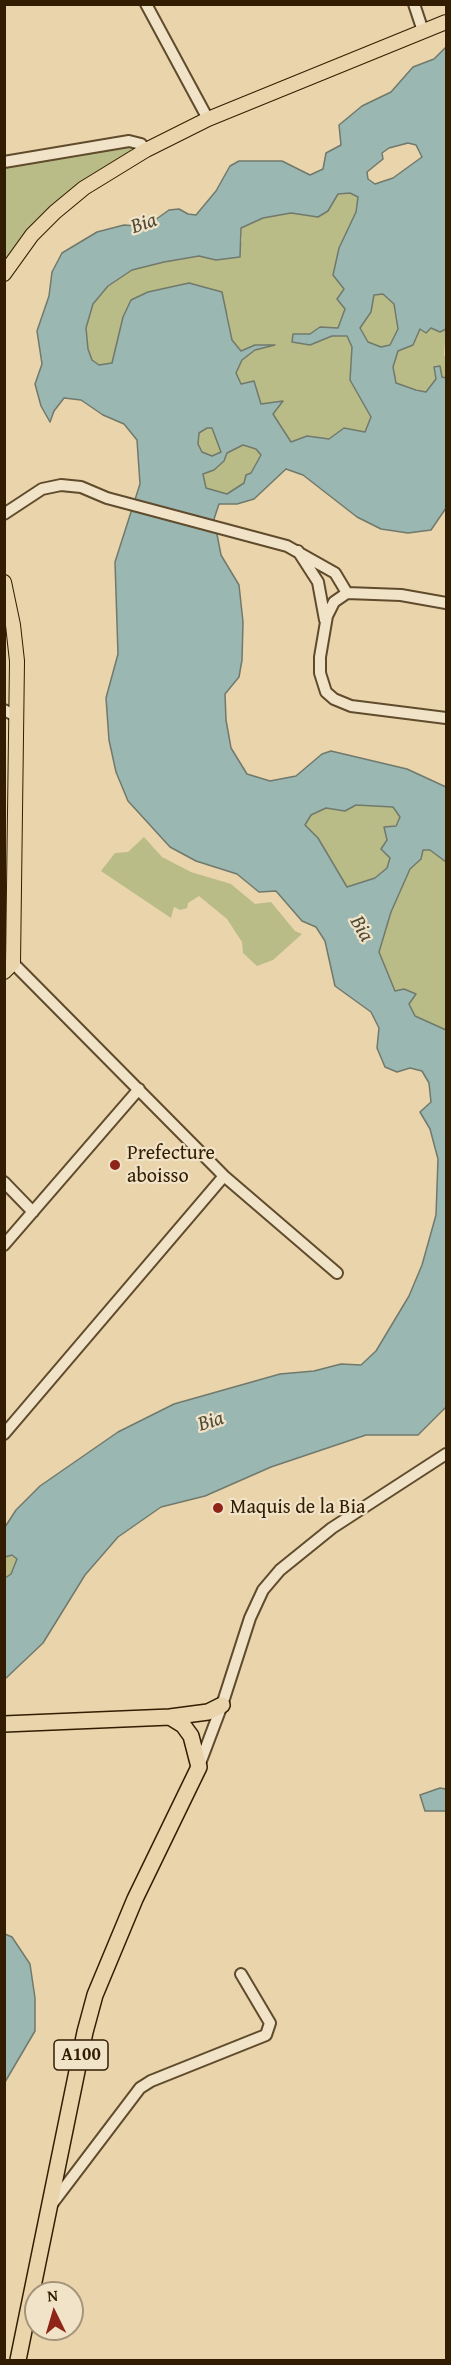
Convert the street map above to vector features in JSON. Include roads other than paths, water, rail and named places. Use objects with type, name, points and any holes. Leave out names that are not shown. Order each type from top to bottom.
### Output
[{"type":"highway","points":[[4,1724],[170,1717],[208,1712],[222,1705]]},
{"type":"highway","points":[[170,1717],[183,1725],[190,1736],[199,1767]]},
{"type":"highway","name":"A100","points":[[18,2361],[52,2204],[85,2032],[95,1995],[135,1899],[199,1767]]},
{"type":"main road","points":[[4,274],[19,251],[55,212],[84,188],[146,150],[208,119],[447,22]]},
{"type":"main road","points":[[4,582],[14,625],[17,661],[10,713],[9,968]]},
{"type":"street","points":[[146,4],[208,119]]},
{"type":"street","points":[[414,4],[423,31]]},
{"type":"street","points":[[4,162],[129,141],[141,144],[146,150]]},
{"type":"street","points":[[4,514],[42,489],[61,484],[81,487],[107,498],[287,546],[335,573],[347,593]]},
{"type":"street","points":[[298,551],[318,582],[326,620]]},
{"type":"street","points":[[447,603],[401,595],[347,593],[334,602],[326,620],[322,634],[320,673],[326,692],[334,699],[351,705],[447,718]]},
{"type":"street","points":[[9,968],[138,1089],[225,1176],[337,1273]]},
{"type":"street","points":[[4,1245],[138,1089]]},
{"type":"street","points":[[4,1434],[225,1176]]},
{"type":"street","points":[[4,1182],[33,1212]]},
{"type":"street","points":[[199,1767],[222,1705],[250,1617],[263,1590],[280,1570],[332,1528],[447,1454]]},
{"type":"street","points":[[52,2204],[140,2088],[151,2081],[266,2035],[270,2023],[241,1974]]},
{"type":"water","name":"Bia","points":[[446,47],[446,329],[440,332],[431,328],[426,333],[420,329],[413,345],[398,351],[393,367],[396,383],[416,390],[426,392],[436,379],[434,367],[440,366],[442,377],[446,378],[446,508],[431,530],[408,533],[381,529],[357,517],[303,475],[286,469],[254,499],[237,504],[219,504],[214,519],[221,555],[239,585],[243,622],[242,660],[239,677],[225,694],[226,720],[231,748],[247,774],[270,781],[296,776],[322,754],[331,751],[407,769],[446,787],[446,862],[430,850],[423,850],[421,859],[410,869],[391,912],[379,952],[395,991],[404,989],[416,994],[409,1004],[415,1016],[446,1030],[446,1407],[418,1435],[366,1435],[271,1467],[205,1496],[161,1507],[118,1537],[85,1575],[43,1643],[5,1679],[5,1578],[11,1574],[17,1559],[12,1555],[5,1557],[5,1527],[16,1510],[40,1486],[118,1432],[174,1404],[280,1374],[314,1371],[341,1364],[361,1365],[376,1351],[409,1296],[422,1265],[436,1215],[438,1159],[430,1129],[420,1112],[431,1102],[429,1083],[422,1071],[410,1068],[397,1072],[385,1067],[377,1048],[379,1028],[371,1012],[335,986],[325,941],[316,927],[302,921],[276,891],[259,892],[237,874],[196,861],[170,847],[128,801],[116,772],[109,740],[106,698],[118,654],[115,562],[140,484],[137,440],[124,424],[103,415],[81,400],[64,398],[54,411],[50,422],[41,406],[35,384],[42,364],[37,331],[49,296],[52,272],[62,253],[97,232],[124,225],[137,226],[155,220],[169,210],[179,209],[196,215],[216,191],[230,166],[239,161],[282,161],[310,175],[323,169],[326,153],[341,145],[339,125],[362,106],[391,92],[413,67],[434,59]],"holes":[[[408,143],[416,145],[422,157],[393,178],[375,184],[368,179],[367,172],[383,159],[382,153],[389,148]],[[350,193],[358,197],[356,212],[339,248],[333,275],[344,289],[337,299],[345,309],[338,328],[320,327],[310,334],[293,334],[292,342],[310,345],[332,336],[347,336],[352,347],[350,380],[371,417],[365,432],[344,428],[329,439],[307,436],[291,442],[273,414],[283,401],[261,404],[254,381],[241,384],[236,373],[242,360],[255,350],[275,345],[255,345],[241,351],[232,340],[222,292],[189,283],[148,292],[131,300],[123,317],[112,363],[99,365],[92,360],[88,349],[86,328],[93,304],[108,286],[132,270],[199,256],[216,260],[240,257],[241,228],[263,218],[291,213],[318,217],[328,211],[338,194]],[[383,294],[394,304],[398,329],[390,345],[381,347],[368,342],[360,328],[371,312],[374,295]],[[212,428],[221,452],[212,456],[202,452],[198,444],[199,433]],[[243,445],[256,449],[261,455],[251,473],[246,475],[244,483],[227,494],[206,488],[203,474],[214,470],[224,461],[227,453]],[[356,805],[393,807],[400,817],[396,826],[384,827],[387,840],[381,849],[390,858],[387,868],[375,878],[347,887],[318,838],[305,825],[311,815],[326,808],[345,811]]]},
{"type":"water","points":[[440,1788],[446,1789],[446,1811],[425,1811],[420,1795]]},
{"type":"water","points":[[5,1934],[12,1937],[30,1964],[35,1998],[35,2031],[5,2082]]},
{"type":"place","name":"Prefecture aboisso","points":[[115,1165]]},
{"type":"place","name":"Maquis de la Bia","points":[[218,1508]]}]
